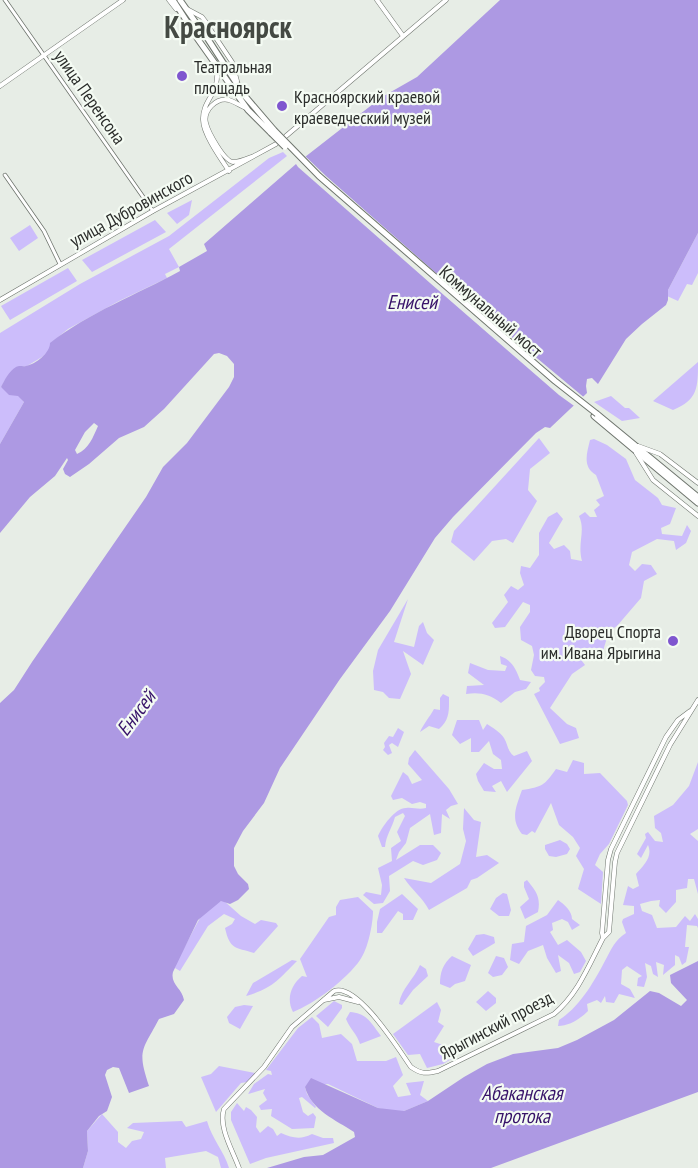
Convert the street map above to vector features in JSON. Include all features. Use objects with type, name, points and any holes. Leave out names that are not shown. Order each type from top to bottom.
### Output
[{"type":"highway","points":[[171,0],[248,110],[272,132]]},
{"type":"highway","points":[[180,0],[272,132]]},
{"type":"highway","name":"Коммунальный мост","points":[[272,132],[321,182],[548,380],[595,415],[698,503]]},
{"type":"highway","name":"Коммунальный мост","points":[[635,448],[698,497]]},
{"type":"main road","points":[[0,86],[123,0]]},
{"type":"main road","points":[[377,0],[403,36]]},
{"type":"main road","points":[[286,136],[446,0]]},
{"type":"main road","points":[[186,9],[202,17],[209,27],[232,63],[237,84]]},
{"type":"main road","points":[[215,65],[217,86],[204,113],[203,124],[229,171]]},
{"type":"main road","points":[[248,110],[229,100],[219,101],[210,107],[206,123],[228,160],[233,162],[260,154]]},
{"type":"main road","name":"улица Дубровинского","points":[[0,300],[153,211],[276,144]]},
{"type":"main road","points":[[635,448],[660,454],[698,483]]},
{"type":"main road","points":[[635,448],[642,465],[653,480],[698,516]]},
{"type":"main road","name":"Ярыгинский проезд","points":[[239,1168],[223,1123],[224,1109],[264,1067],[292,1027],[321,1001],[340,989],[345,990],[376,1018],[411,1067],[419,1073],[427,1074],[438,1071],[554,1014],[573,996],[603,938],[609,932],[617,853],[673,740],[698,700]]},
{"type":"main road","name":"Ярыгинский проезд","points":[[603,938],[608,860],[611,849],[666,737],[678,720],[693,709]]},
{"type":"main road","points":[[666,737],[673,740]]},
{"type":"main road","points":[[321,1001],[339,997],[361,1004]]},
{"type":"street","name":"улица Перенсона","points":[[5,0],[153,211]]},
{"type":"street","points":[[5,175],[44,231],[60,264]]},
{"type":"shaded area","points":[[283,152],[287,156],[169,249],[179,267],[165,274],[167,278],[68,329],[51,343],[49,351],[42,357],[27,366],[17,367],[7,377],[1,387],[18,395],[24,402],[0,444],[0,333],[80,284],[169,236],[269,158]]},
{"type":"shaded area","points":[[192,200],[189,215],[177,224],[167,213]]},
{"type":"shaded area","points":[[155,220],[166,232],[92,272],[82,260]]},
{"type":"shaded area","points":[[30,225],[38,238],[19,251],[10,238]]},
{"type":"shaded area","points":[[698,233],[698,273],[692,285],[687,284],[678,301],[667,296],[668,290]]},
{"type":"shaded area","points":[[68,268],[77,281],[10,320],[1,306]]},
{"type":"shaded area","points":[[698,362],[697,386],[687,402],[673,410],[653,401]]},
{"type":"shaded area","points":[[611,396],[640,418],[622,421],[594,402]]},
{"type":"shaded area","points":[[539,438],[550,453],[530,469],[528,490],[537,501],[513,543],[506,539],[492,541],[474,561],[451,542],[454,531]]},
{"type":"shaded area","points":[[594,439],[607,445],[626,459],[635,480],[658,498],[662,505],[676,508],[670,524],[661,528],[662,534],[682,536],[687,525],[691,531],[686,543],[676,550],[674,541],[657,539],[632,552],[629,565],[635,571],[642,564],[651,565],[657,574],[644,581],[641,598],[617,626],[609,631],[603,651],[579,649],[585,665],[572,674],[550,708],[567,724],[576,728],[579,738],[560,744],[534,694],[540,691],[539,688],[545,682],[544,677],[535,676],[531,670],[534,655],[532,646],[521,640],[520,627],[530,612],[530,605],[523,602],[505,627],[495,628],[492,623],[508,602],[504,595],[511,586],[518,590],[524,585],[520,573],[521,566],[530,568],[539,555],[539,533],[548,517],[557,512],[563,519],[549,543],[554,549],[564,545],[570,551],[571,559],[582,561],[580,548],[582,527],[579,516],[585,512],[590,517],[597,517],[594,510],[600,505],[596,500],[604,496],[596,475],[587,464],[590,440]]},
{"type":"shaded area","points":[[408,599],[394,642],[414,647],[419,626],[423,622],[427,633],[434,640],[423,665],[403,651],[411,674],[400,699],[389,698],[383,692],[374,690],[373,671],[378,650]]},
{"type":"shaded area","points":[[500,656],[513,665],[520,680],[531,682],[526,689],[515,692],[501,703],[484,694],[466,694],[467,686],[484,685],[468,673],[470,663],[488,670],[505,671],[507,666],[501,664]]},
{"type":"shaded area","points":[[443,694],[449,697],[445,722],[439,729],[429,726],[420,732],[434,709],[440,710],[440,698]]},
{"type":"shaded area","points":[[457,720],[479,720],[483,730],[487,724],[502,736],[514,756],[527,751],[532,761],[507,792],[501,781],[492,786],[496,792],[484,791],[476,774],[484,763],[494,769],[502,769],[501,760],[493,754],[489,741],[479,752],[471,752],[471,738],[460,744],[452,735]]},
{"type":"shaded area","points":[[398,728],[404,732],[398,747],[392,743],[389,745],[392,753],[388,755],[383,750],[384,743],[389,736],[393,737]]},
{"type":"shaded area","points":[[415,750],[449,789],[458,804],[446,810],[450,819],[442,814],[441,833],[434,835],[430,814],[410,828],[406,843],[396,860],[420,845],[433,845],[441,853],[437,860],[423,865],[413,861],[389,876],[390,891],[383,903],[374,904],[363,895],[366,892],[381,895],[382,885],[378,868],[392,861],[391,848],[401,841],[397,832],[405,816],[403,813],[395,817],[385,847],[382,847],[378,836],[380,832],[398,811],[409,808],[426,808],[426,804],[420,802],[412,804],[402,798],[393,800],[391,796],[403,772],[412,784],[422,780],[408,764]]},
{"type":"shaded area","points":[[573,760],[584,763],[584,774],[600,773],[627,801],[628,805],[609,844],[600,854],[595,865],[603,872],[601,904],[578,889],[584,869],[576,856],[580,848],[573,837],[559,825],[551,803],[535,833],[532,831],[527,835],[522,834],[515,818],[522,790],[542,784],[556,769],[567,772]]},
{"type":"shaded area","points":[[698,762],[698,829],[690,834],[698,841],[698,894],[694,879],[688,879],[687,888],[676,890],[676,902],[666,913],[659,906],[660,900],[640,904],[642,911],[652,915],[657,928],[676,927],[685,916],[690,921],[695,914],[698,919],[698,928],[687,925],[685,947],[689,947],[686,962],[682,965],[679,957],[675,955],[675,965],[663,975],[664,965],[656,962],[658,977],[653,974],[651,966],[645,963],[647,977],[644,987],[637,986],[638,978],[642,976],[627,966],[622,970],[621,984],[630,989],[635,998],[619,994],[614,1003],[606,1002],[605,996],[601,1003],[597,1000],[587,1004],[588,1011],[578,1019],[558,1026],[559,1020],[574,1008],[597,976],[614,945],[626,933],[623,919],[634,914],[634,906],[623,905],[628,886],[633,889],[639,886],[636,874],[649,857],[648,845],[641,858],[637,854],[646,838],[645,834],[648,832],[655,841],[663,842],[661,833],[655,828],[654,816],[673,805],[689,786]]},
{"type":"shaded area","points":[[464,808],[474,820],[481,822],[476,857],[487,855],[499,863],[471,880],[467,888],[429,910],[404,878],[431,883],[460,864],[466,841],[463,829]]},
{"type":"shaded area","points":[[560,840],[570,849],[567,854],[549,856],[545,845]]},
{"type":"shaded area","points":[[527,880],[537,894],[539,907],[538,912],[525,919],[520,907],[529,899],[524,887],[524,882]]},
{"type":"shaded area","points":[[503,893],[507,894],[511,910],[509,916],[499,916],[490,909],[496,898]]},
{"type":"shaded area","points":[[402,894],[418,909],[413,920],[403,920],[403,914],[398,911],[382,933],[377,933],[380,909]]},
{"type":"shaded area","points":[[358,897],[373,911],[370,936],[363,955],[347,975],[330,990],[293,1012],[290,1002],[292,988],[302,976],[307,977],[300,959],[329,917],[336,915],[336,907],[340,900]]},
{"type":"shaded area","points":[[223,900],[241,916],[255,924],[261,920],[276,923],[278,926],[254,953],[231,944],[225,928],[235,919],[224,914],[208,926],[180,971],[175,968],[201,916]]},
{"type":"shaded area","points":[[558,900],[569,911],[572,919],[580,925],[572,930],[568,922],[562,919],[552,923],[553,930],[550,932],[558,945],[567,940],[581,952],[586,961],[580,972],[574,974],[569,963],[558,955],[561,971],[556,973],[547,958],[543,945],[528,951],[519,964],[510,960],[512,944],[524,942],[526,926],[547,915]]},
{"type":"shaded area","points":[[484,934],[494,937],[495,943],[473,956],[468,949],[476,935]]},
{"type":"shaded area","points":[[452,956],[471,965],[465,981],[450,988],[440,984],[440,980],[444,965]]},
{"type":"shaded area","points":[[496,956],[504,958],[508,967],[502,975],[493,977],[488,973]]},
{"type":"shaded area","points":[[292,960],[297,961],[274,983],[246,996],[253,983]]},
{"type":"shaded area","points":[[420,965],[426,969],[428,976],[413,990],[402,1005],[399,1004],[402,994]]},
{"type":"shaded area","points":[[488,991],[496,998],[496,1003],[486,1011],[476,1002]]},
{"type":"shaded area","points":[[334,1001],[342,1005],[342,1008],[328,1027],[316,1016]]},
{"type":"shaded area","points":[[437,1002],[441,1010],[438,1022],[444,1026],[434,1042],[443,1045],[453,1058],[443,1064],[427,1068],[420,1054],[408,1055],[393,1034]]},
{"type":"shaded area","points":[[253,1006],[240,1029],[229,1023],[227,1017],[235,1007]]},
{"type":"shaded area","points":[[350,1012],[365,1017],[381,1036],[360,1044],[346,1019]]},
{"type":"shaded area","points":[[312,1017],[319,1024],[322,1038],[341,1034],[352,1044],[357,1061],[386,1061],[396,1057],[403,1075],[393,1086],[398,1097],[411,1095],[406,1083],[424,1081],[420,1095],[428,1101],[404,1111],[390,1111],[378,1108],[328,1084],[305,1087],[315,1108],[302,1097],[299,1098],[303,1112],[308,1116],[313,1113],[316,1117],[314,1128],[292,1129],[271,1116],[272,1109],[261,1110],[259,1106],[267,1100],[263,1093],[265,1089],[248,1094],[254,1084],[268,1074],[272,1075],[271,1071],[266,1070],[298,1028]]},
{"type":"shaded area","points":[[219,1066],[255,1073],[247,1082],[241,1083],[216,1112],[201,1077],[211,1074]]},
{"type":"shaded area","points":[[237,1103],[244,1111],[246,1107],[257,1117],[256,1127],[260,1133],[268,1126],[277,1136],[281,1133],[300,1138],[312,1134],[323,1138],[333,1138],[334,1143],[266,1158],[250,1164],[231,1120],[231,1112]]},
{"type":"shaded area","points":[[102,1114],[118,1132],[118,1142],[126,1148],[132,1141],[141,1139],[144,1132],[127,1128],[133,1123],[182,1121],[186,1127],[207,1121],[229,1168],[221,1168],[218,1157],[206,1151],[165,1158],[166,1168],[83,1168],[88,1151],[87,1131]]},
{"type":"water","name":"Енисей","points":[[500,0],[698,0],[698,233],[668,290],[666,305],[626,339],[598,384],[592,378],[587,379],[587,393],[550,428],[545,427],[536,433],[435,538],[390,611],[340,679],[280,768],[264,803],[243,831],[234,848],[234,866],[248,884],[249,889],[238,900],[230,904],[221,901],[198,920],[173,972],[173,980],[184,1000],[174,1014],[159,1019],[145,1045],[142,1057],[149,1086],[129,1093],[119,1068],[113,1067],[107,1070],[105,1075],[112,1097],[107,1111],[99,1116],[87,1131],[88,1151],[83,1168],[0,1168],[0,703],[14,690],[146,497],[163,467],[187,443],[229,387],[234,377],[234,364],[227,356],[214,354],[164,409],[144,427],[119,438],[70,477],[63,469],[67,458],[55,476],[30,497],[0,533],[0,444],[24,402],[18,396],[9,395],[1,387],[13,369],[17,366],[30,365],[38,360],[48,351],[50,343],[65,332],[180,271],[179,267],[207,251],[204,244],[296,164],[382,97],[417,77]],"holes":[[[94,423],[98,426],[88,446],[77,454],[75,450],[85,432]]]},
{"type":"water","name":"Абаканская протока","points":[[698,961],[698,1092],[491,1168],[267,1168],[304,1157],[323,1155],[355,1137],[354,1132],[325,1114],[313,1102],[305,1087],[311,1078],[378,1108],[404,1111],[428,1101],[487,1064],[513,1054],[558,1048],[577,1040],[614,1020],[650,991],[659,993],[681,1006],[687,1000],[671,983],[670,975]]},
{"type":"pier","points":[[303,154],[453,288],[586,399],[577,408],[559,395],[298,167],[294,161]]},
{"type":"place","name":"Театральная площадь","points":[[182,76]]},
{"type":"place","name":"Красноярский краевой краеведческий музей","points":[[282,106]]},
{"type":"place","name":"Дворец Спорта им. Ивана Ярыгина","points":[[673,641]]},
{"type":"district","name":"Красноярск","points":[[228,26]]}]
